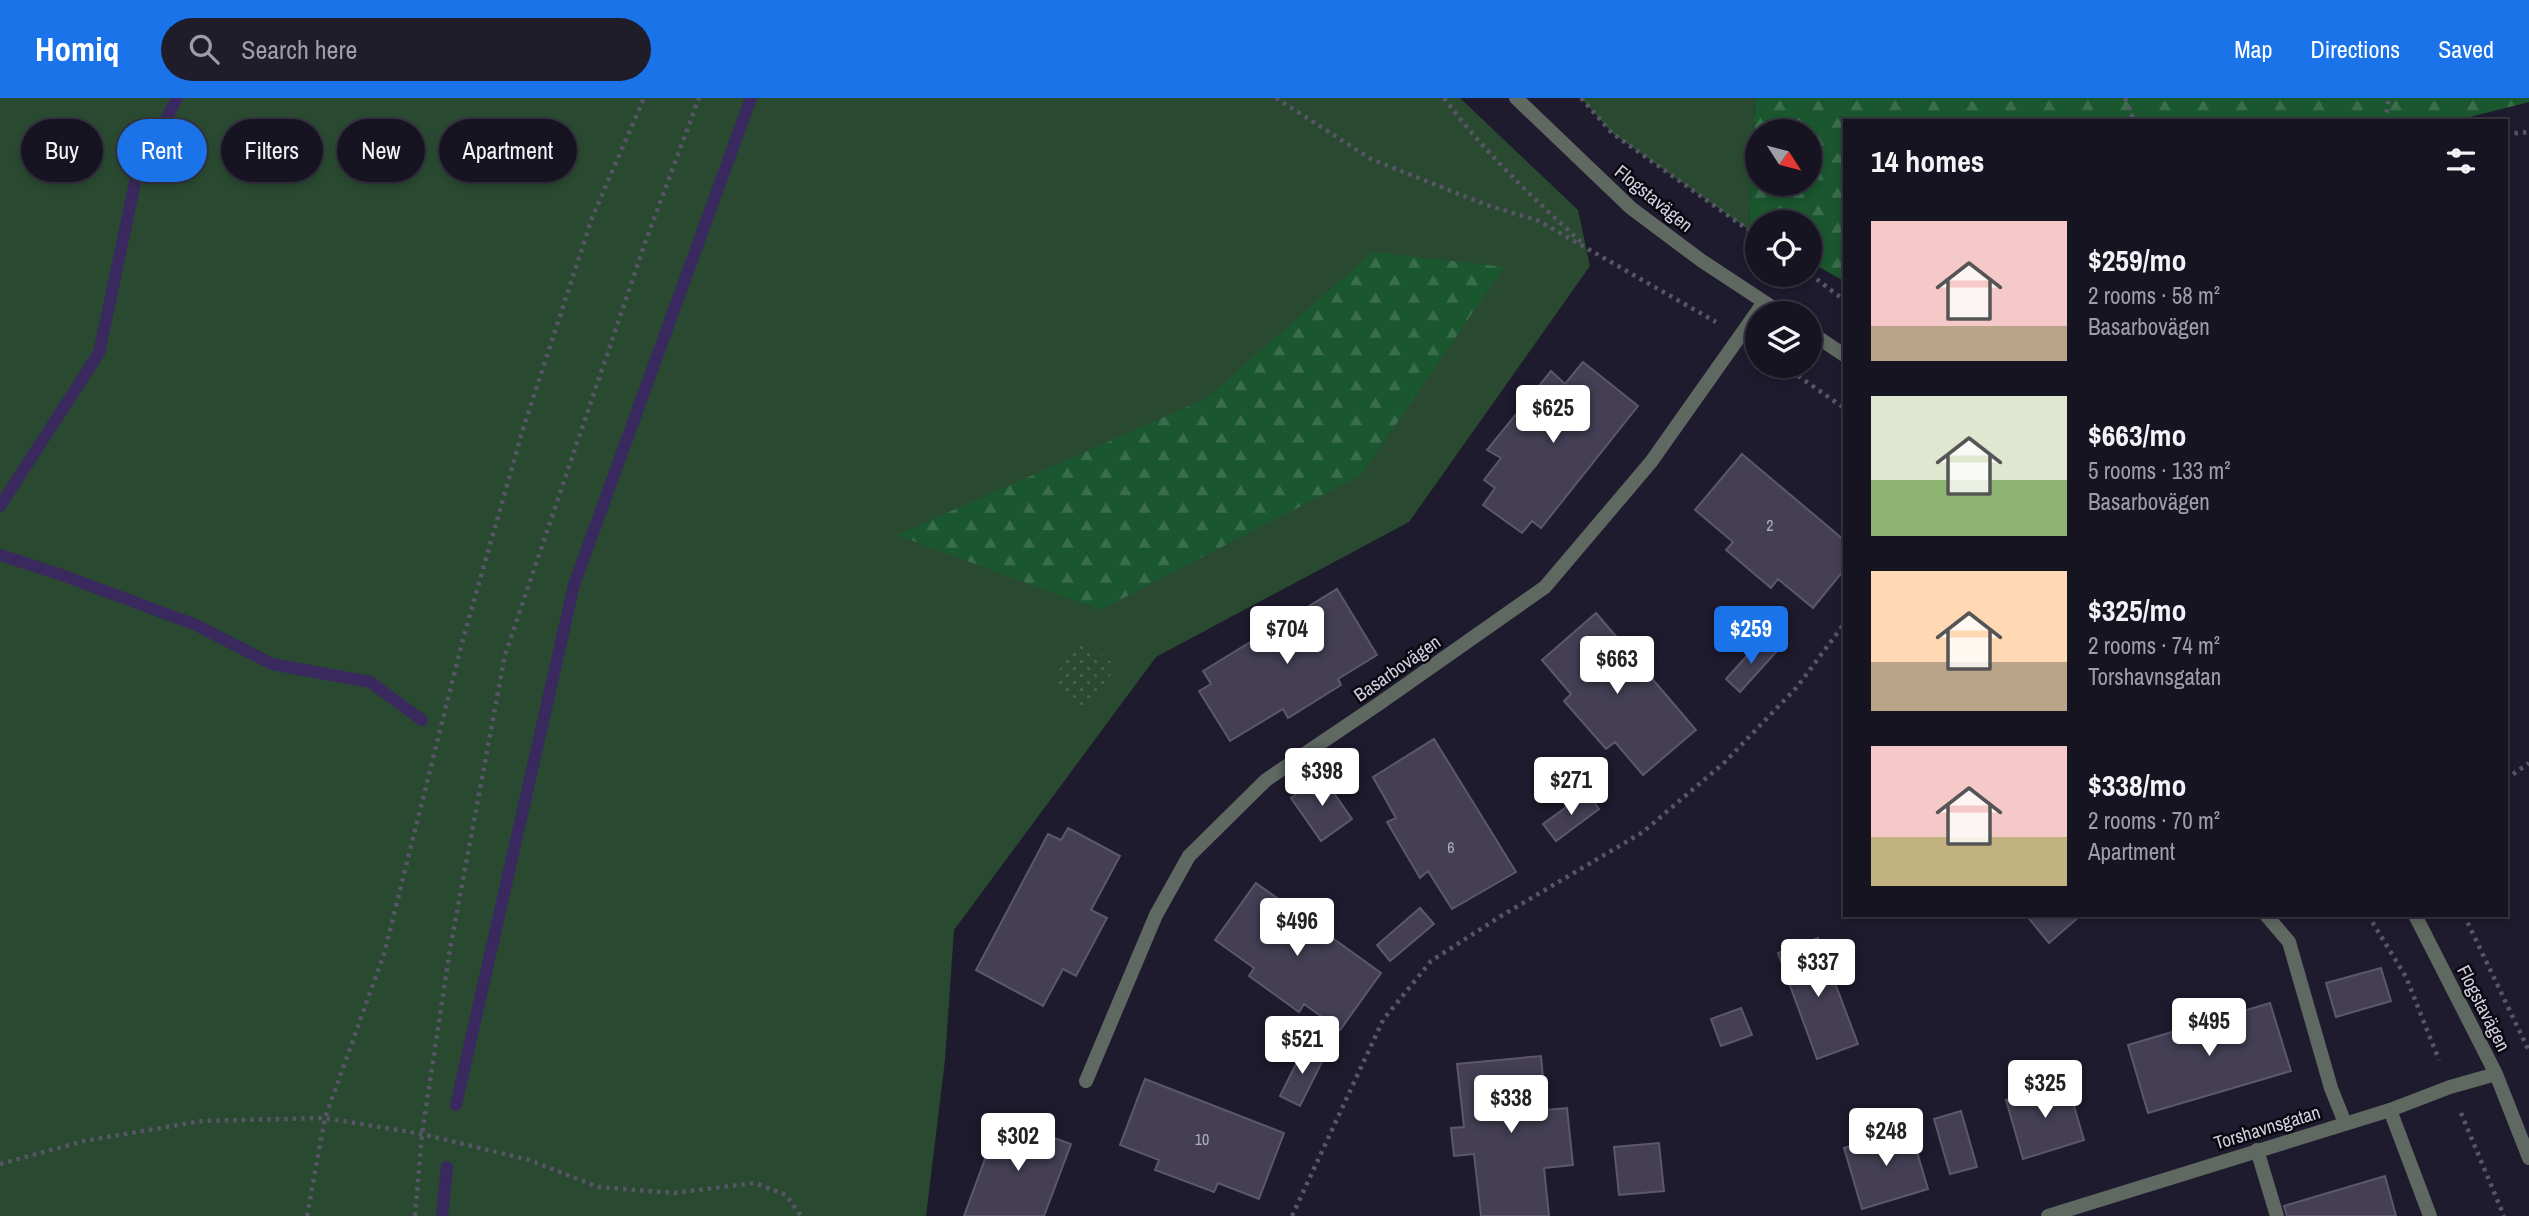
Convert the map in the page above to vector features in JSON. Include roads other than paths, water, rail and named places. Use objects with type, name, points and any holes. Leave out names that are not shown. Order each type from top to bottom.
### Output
[{"type":"street","name":"Flogstavägen","points":[[1516,98],[1631,208],[1702,261],[1762,301]]},
{"type":"street","name":"Basarbovägen","points":[[1086,1081],[1156,915],[1189,856],[1266,780],[1545,587],[1651,462],[1745,329]]},
{"type":"street","points":[[1822,340],[1843,354]]},
{"type":"street","points":[[2268,917],[2289,942],[2331,1088],[2345,1123]]},
{"type":"street","name":"Flogstavägen","points":[[2416,917],[2496,1074],[2529,1158]]},
{"type":"street","name":"Torshavnsgatan","points":[[2048,1216],[2390,1110],[2450,1087],[2496,1074]]},
{"type":"street","points":[[2390,1110],[2430,1216]]},
{"type":"street","points":[[2257,1150],[2277,1216]]},
{"type":"waterway","points":[[0,506],[99,353],[136,178],[177,98]]},
{"type":"waterway","points":[[456,1105],[574,585],[751,98]]},
{"type":"waterway","points":[[0,555],[196,625],[272,664],[370,682],[422,720]]},
{"type":"waterway","points":[[442,1216],[447,1167]]}]
